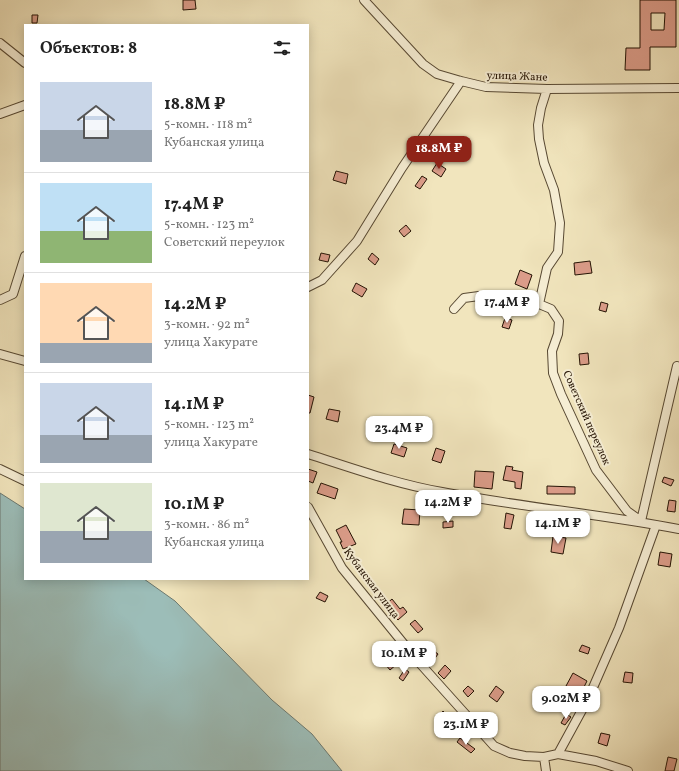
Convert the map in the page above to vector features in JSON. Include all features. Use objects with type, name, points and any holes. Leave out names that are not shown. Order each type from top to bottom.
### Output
[{"type":"street","name":"улица Жане","points":[[364,0],[423,64],[437,74],[461,82],[486,88],[679,88]]},
{"type":"street","points":[[0,43],[24,62]]},
{"type":"street","points":[[309,286],[322,280],[357,242],[402,168],[461,82]]},
{"type":"street","points":[[539,304],[547,268],[558,252],[560,223],[554,190],[544,163],[538,139],[538,125],[541,108],[547,89]]},
{"type":"street","points":[[0,114],[24,105]]},
{"type":"street","points":[[0,300],[13,294],[24,259]]},
{"type":"street","name":"Советский переулок","points":[[454,309],[464,298],[480,296],[539,304],[551,309],[559,321],[558,334],[552,351],[552,373],[596,470],[627,511],[640,522]]},
{"type":"street","points":[[0,354],[24,361]]},
{"type":"street","points":[[640,522],[677,366]]},
{"type":"street","points":[[309,454],[402,484],[442,492],[679,529]]},
{"type":"street","points":[[0,469],[24,481]]},
{"type":"street","name":"Кубанская улица","points":[[309,509],[342,568],[416,659],[494,746],[510,753],[544,758]]},
{"type":"street","points":[[558,754],[588,698],[619,628],[656,525]]},
{"type":"street","points":[[546,771],[544,758],[558,754],[596,761],[628,771]]},
{"type":"water","points":[[0,493],[24,508],[24,580],[145,580],[175,601],[272,700],[312,734],[342,771],[0,771]]},
{"type":"building","points":[[183,0],[195,0],[196,9],[183,10]]},
{"type":"building","points":[[640,0],[676,0],[676,47],[650,47],[650,70],[625,70],[626,48],[640,48]],"holes":[[[651,13],[665,13],[664,30],[651,30]]]},
{"type":"building","points":[[32,15],[38,15],[37,23],[32,23]]},
{"type":"building","points":[[437,163],[446,169],[441,177],[432,171]]},
{"type":"building","points":[[336,171],[348,174],[346,184],[333,180]]},
{"type":"building","points":[[422,176],[427,179],[420,189],[415,186]]},
{"type":"building","points":[[406,225],[411,231],[404,237],[399,231]]},
{"type":"building","points":[[321,253],[330,255],[328,262],[319,260]]},
{"type":"building","points":[[372,253],[379,259],[375,265],[368,259]]},
{"type":"building","points":[[590,261],[592,273],[575,275],[574,263]]},
{"type":"building","points":[[520,270],[532,275],[527,289],[515,284]]},
{"type":"building","points":[[356,283],[367,289],[362,297],[352,291]]},
{"type":"building","points":[[601,302],[608,304],[606,312],[599,310]]},
{"type":"building","points":[[505,318],[512,320],[509,329],[502,327]]},
{"type":"building","points":[[588,353],[589,364],[580,365],[579,354]]},
{"type":"building","points":[[309,395],[314,397],[309,413]]},
{"type":"building","points":[[329,409],[340,411],[338,422],[326,419]]},
{"type":"building","points":[[394,444],[407,448],[404,457],[391,453]]},
{"type":"building","points":[[436,448],[445,451],[441,463],[432,460]]},
{"type":"building","points":[[506,466],[513,467],[512,470],[523,472],[521,489],[515,488],[515,482],[503,480]]},
{"type":"building","points":[[309,469],[317,472],[313,483],[309,481]]},
{"type":"building","points":[[475,471],[494,472],[492,489],[474,487]]},
{"type":"building","points":[[664,477],[674,480],[671,486],[662,482]]},
{"type":"building","points":[[321,483],[338,489],[335,499],[317,493]]},
{"type":"building","points":[[547,486],[575,487],[575,494],[547,494]]},
{"type":"building","points":[[669,500],[676,501],[675,512],[667,511]]},
{"type":"building","points":[[404,509],[420,510],[419,525],[402,524]]},
{"type":"building","points":[[506,513],[514,515],[511,529],[504,528]]},
{"type":"building","points":[[453,521],[453,527],[443,528],[443,522]]},
{"type":"building","points":[[346,525],[356,544],[343,549],[340,542],[342,542],[336,530]]},
{"type":"building","points":[[553,536],[566,538],[563,554],[551,552]]},
{"type":"building","points":[[660,552],[672,554],[670,567],[658,565]]},
{"type":"building","points":[[320,592],[328,596],[325,602],[316,598]]},
{"type":"building","points":[[392,599],[400,609],[403,607],[407,612],[398,620],[384,606]]},
{"type":"building","points":[[415,620],[423,629],[418,633],[410,624]]},
{"type":"building","points":[[582,645],[590,648],[588,654],[579,651]]},
{"type":"building","points":[[431,649],[438,654],[431,664],[424,658]]},
{"type":"building","points":[[386,652],[397,664],[390,670],[380,658]]},
{"type":"building","points":[[445,665],[451,671],[444,679],[438,673]]},
{"type":"building","points":[[405,669],[409,672],[403,681],[399,678]]},
{"type":"building","points":[[625,672],[633,673],[632,683],[623,682]]},
{"type":"building","points":[[573,673],[587,681],[581,693],[566,686]]},
{"type":"building","points":[[468,686],[474,691],[468,697],[463,691]]},
{"type":"building","points":[[496,686],[504,692],[497,702],[489,696]]},
{"type":"building","points":[[443,711],[450,718],[445,724],[438,717]]},
{"type":"building","points":[[566,714],[571,717],[565,725],[561,723]]},
{"type":"building","points":[[601,733],[610,735],[607,746],[598,743]]},
{"type":"building","points":[[460,738],[475,749],[471,753],[457,742]]},
{"type":"building","points":[[668,757],[677,759],[674,771],[665,771]]}]
